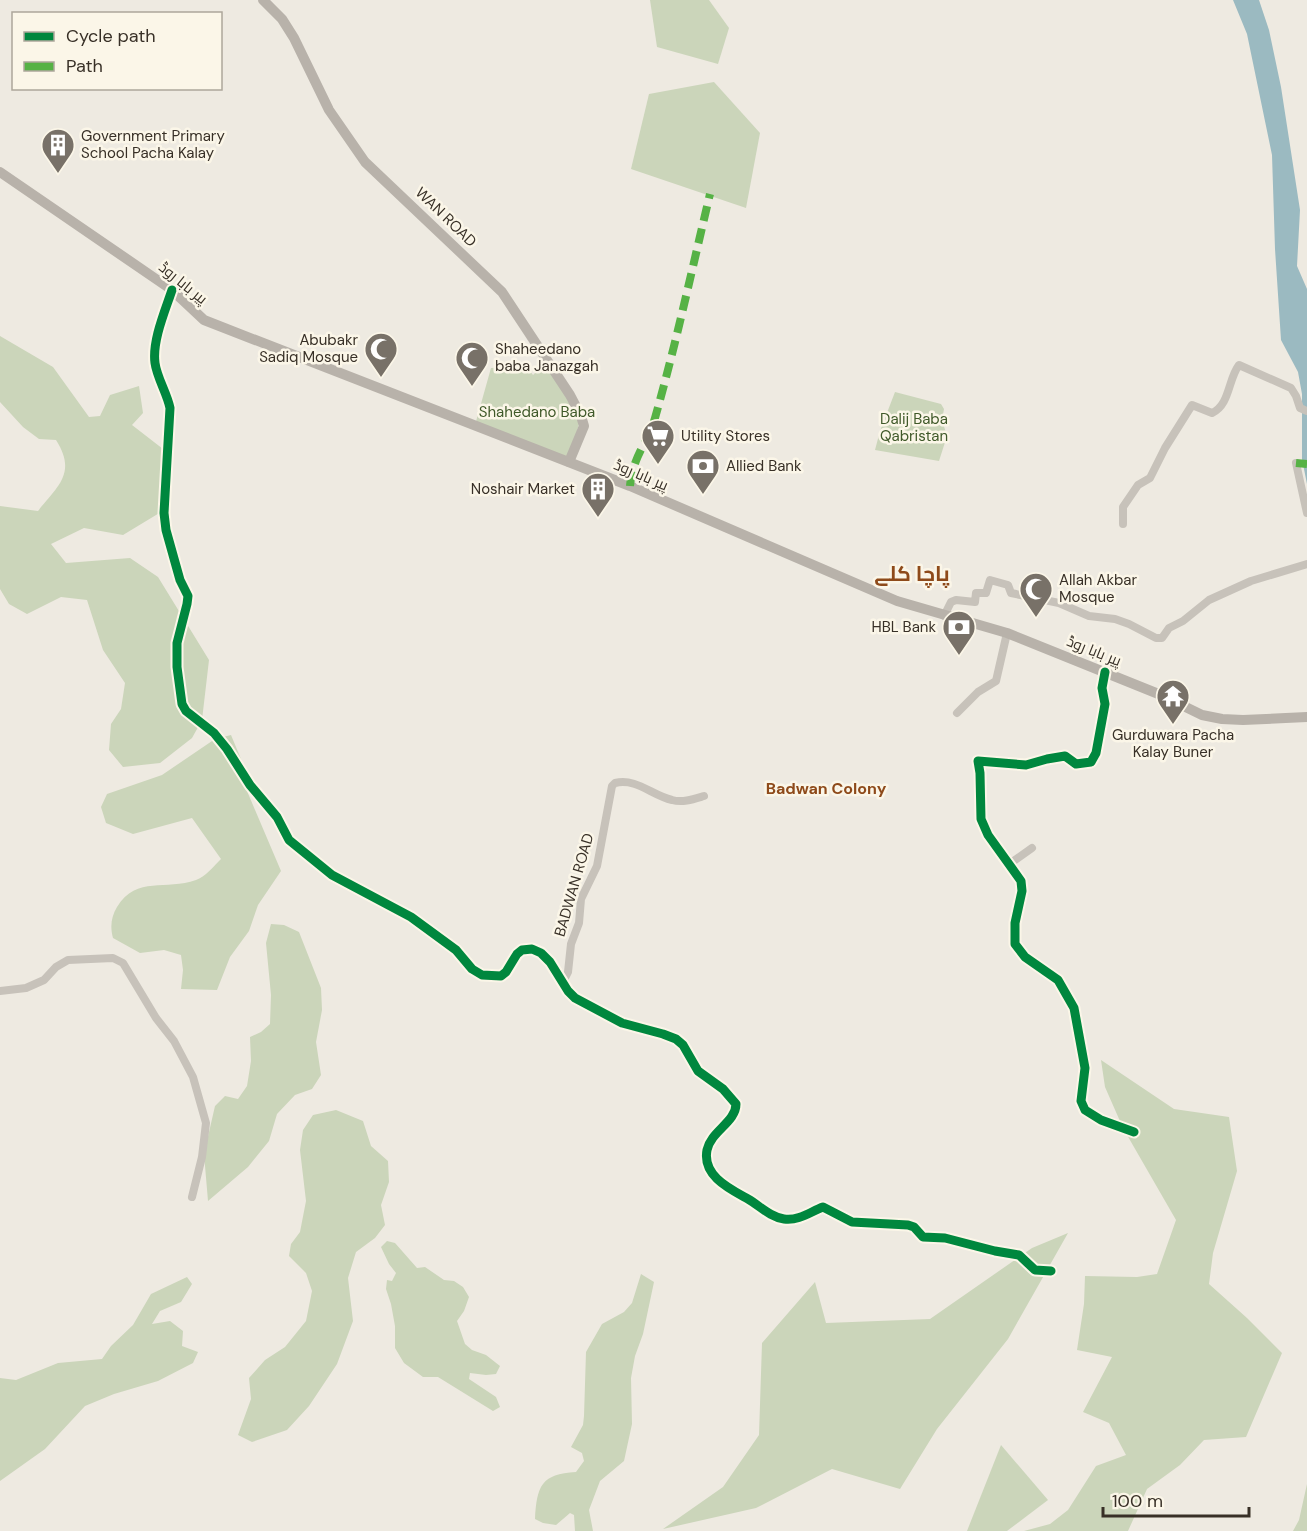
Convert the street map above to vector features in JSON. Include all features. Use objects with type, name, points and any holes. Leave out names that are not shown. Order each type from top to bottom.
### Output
[{"type":"main road","name":"WAN ROAD","points":[[263,0],[282,20],[294,38],[329,111],[365,162],[502,292],[570,395],[581,416],[584,426],[569,462]]},
{"type":"main road","name":"پیر بابا روڈ","points":[[0,172],[172,290],[204,320],[569,462],[897,602],[1007,633],[1161,695],[1202,715],[1243,720],[1307,717]]},
{"type":"street","points":[[172,290],[160,324],[155,365],[170,408],[165,502],[166,530],[180,580],[188,596],[177,644],[179,690],[186,711],[214,733],[226,748],[250,784],[278,817],[289,840],[332,875],[411,917],[456,950],[472,969],[482,975],[501,976],[517,954],[522,950],[532,949],[541,953],[550,962],[575,998],[621,1023],[676,1039],[683,1045],[698,1071],[723,1089],[736,1104],[733,1116],[712,1137],[707,1150],[712,1173],[720,1183],[774,1216],[798,1219],[823,1207],[852,1222],[908,1225],[914,1227],[922,1237],[945,1238],[1019,1255],[1035,1269],[1051,1271]]},
{"type":"street","points":[[1123,524],[1123,507],[1138,485],[1150,478],[1165,448],[1192,405],[1212,413],[1217,411],[1225,400],[1234,372],[1239,365],[1291,388],[1304,410]]},
{"type":"street","points":[[1296,463],[1307,513]]},
{"type":"street","points":[[944,616],[951,602],[956,600],[975,602],[976,593],[986,593],[990,580],[1008,585],[1011,593],[1059,603],[1089,616],[1115,619],[1156,638],[1162,638],[1169,628],[1183,621],[1209,600],[1251,581],[1307,564]]},
{"type":"street","points":[[957,712],[978,692],[996,681],[1007,633]]},
{"type":"street","points":[[1105,672],[1102,688],[1105,704],[1096,753],[1091,762],[1076,764],[1065,756],[1026,765],[978,761],[981,819],[988,835],[1008,866],[1021,881],[1022,891],[1015,923],[1015,944],[1024,957],[1058,980],[1074,1008],[1085,1068],[1081,1101],[1085,1110],[1101,1120],[1134,1132]]},
{"type":"street","name":"BADWAN ROAD","points":[[563,982],[568,972],[571,944],[579,923],[581,899],[597,866],[612,786],[615,783],[632,782],[674,800],[688,801],[704,796]]},
{"type":"street","points":[[1008,866],[1032,848]]},
{"type":"street","points":[[0,991],[26,988],[44,980],[68,960],[113,958],[123,963],[156,1018],[174,1041],[193,1077],[206,1122],[202,1157],[192,1197]]},
{"type":"green space","points":[[650,0],[709,0],[729,28],[718,64],[657,47]]},
{"type":"green space","points":[[714,82],[760,133],[746,208],[631,169],[649,94]]},
{"type":"green space","points":[[0,336],[53,367],[89,417],[100,416],[110,395],[139,386],[143,413],[132,425],[163,449],[167,487],[161,512],[123,535],[84,528],[51,544],[66,563],[130,558],[158,577],[209,660],[202,720],[192,738],[160,763],[123,767],[109,750],[111,724],[121,709],[125,683],[103,650],[87,600],[61,597],[27,614],[9,604],[0,589],[0,506],[38,511],[62,479],[65,461],[56,440],[39,439],[23,427],[0,402]]},
{"type":"green space","name":"Shahedano Baba","points":[[545,363],[581,416],[569,462],[475,425],[491,368],[526,366],[533,375]]},
{"type":"green space","name":"Dalij Baba Qabristan","points":[[895,392],[941,404],[944,409],[942,420],[947,436],[939,461],[875,450]]},
{"type":"green space","points":[[231,735],[241,759],[247,791],[281,871],[258,905],[249,931],[230,957],[217,990],[181,989],[183,970],[181,955],[164,950],[140,953],[113,938],[111,926],[113,915],[125,897],[134,891],[143,887],[185,883],[199,879],[221,859],[192,818],[133,834],[106,823],[101,807],[107,794],[162,775],[215,739]]},
{"type":"green space","points":[[271,924],[284,925],[299,932],[321,988],[322,1010],[316,1042],[321,1075],[312,1089],[295,1095],[277,1114],[269,1141],[248,1167],[208,1201],[204,1154],[215,1106],[225,1096],[238,1099],[247,1086],[251,1061],[250,1037],[261,1032],[270,1024],[271,995],[266,943]]},
{"type":"green space","points":[[1101,1060],[1174,1109],[1229,1117],[1237,1171],[1213,1253],[1209,1284],[1282,1353],[1246,1437],[1204,1440],[1180,1465],[1147,1489],[1128,1531],[1024,1531],[1050,1524],[1068,1510],[1096,1466],[1126,1455],[1109,1423],[1083,1412],[1112,1357],[1077,1350],[1084,1304],[1085,1276],[1137,1277],[1157,1274],[1176,1220],[1123,1128],[1105,1087]]},
{"type":"green space","points":[[336,1110],[363,1121],[371,1146],[388,1161],[389,1182],[381,1205],[385,1225],[375,1238],[356,1252],[348,1278],[353,1321],[337,1364],[309,1406],[287,1430],[252,1442],[238,1435],[251,1399],[249,1378],[265,1360],[285,1347],[306,1321],[312,1291],[306,1273],[289,1256],[291,1244],[300,1232],[306,1201],[300,1150],[303,1130],[313,1115]]},
{"type":"green space","points":[[1068,1233],[1008,1339],[937,1429],[900,1489],[832,1469],[756,1508],[663,1529],[723,1487],[759,1435],[762,1343],[815,1282],[826,1323],[930,1319],[1032,1248]]},
{"type":"green space","points":[[387,1241],[395,1243],[417,1268],[425,1267],[444,1280],[454,1281],[463,1287],[469,1297],[457,1321],[465,1344],[472,1350],[486,1355],[500,1366],[496,1374],[470,1373],[469,1379],[496,1397],[500,1407],[493,1411],[438,1377],[423,1377],[404,1363],[395,1348],[395,1326],[386,1289],[387,1280],[392,1281],[396,1273],[381,1247]]},
{"type":"green space","points":[[641,1274],[654,1282],[631,1378],[632,1424],[624,1461],[600,1481],[589,1510],[593,1531],[575,1531],[574,1515],[570,1513],[556,1525],[543,1523],[535,1519],[537,1498],[543,1484],[555,1476],[576,1472],[584,1461],[582,1453],[571,1447],[583,1425],[586,1352],[602,1324],[624,1312],[632,1303]]},
{"type":"green space","points":[[187,1277],[192,1284],[181,1302],[160,1311],[152,1324],[170,1321],[183,1331],[182,1346],[198,1352],[193,1363],[158,1381],[114,1394],[85,1406],[45,1449],[0,1481],[0,1378],[16,1380],[58,1363],[102,1359],[111,1346],[133,1325],[151,1294]]},
{"type":"green space","points":[[1001,1445],[1048,1500],[1007,1531],[967,1531]]},
{"type":"green space","points":[[1307,1484],[1307,1531],[1293,1531],[1299,1520]]},
{"type":"water","points":[[1233,0],[1259,0],[1269,30],[1281,87],[1300,210],[1297,266],[1307,289],[1307,484],[1302,459],[1302,394],[1298,372],[1281,340],[1272,155],[1247,34]]},
{"type":"marked path","points":[[630,486],[634,467],[652,427],[663,390],[710,194]]},
{"type":"marked path","points":[[1296,463],[1307,464]]},
{"type":"cycle path","points":[[172,290],[155,345],[155,363],[170,408],[164,513],[166,530],[180,580],[188,596],[177,643],[177,667],[182,704],[186,711],[214,733],[227,749],[250,785],[277,817],[289,840],[332,875],[411,917],[456,950],[472,969],[482,975],[501,976],[517,954],[522,950],[532,949],[541,953],[550,962],[575,998],[622,1023],[676,1039],[683,1045],[698,1071],[723,1089],[736,1104],[732,1116],[709,1143],[707,1150],[709,1167],[726,1186],[770,1214],[779,1218],[795,1219],[823,1207],[852,1222],[908,1225],[914,1227],[923,1237],[945,1238],[1019,1255],[1035,1270],[1051,1271]]},
{"type":"cycle path","points":[[1105,672],[1102,688],[1105,704],[1096,753],[1091,762],[1076,764],[1065,756],[1026,765],[978,761],[981,819],[988,835],[1021,881],[1022,891],[1015,923],[1015,944],[1025,957],[1058,980],[1074,1008],[1085,1068],[1081,1101],[1085,1110],[1101,1120],[1134,1132]]},
{"type":"place","name":"Government Primary School Pacha Kalay","points":[[58,174]]},
{"type":"place","name":"Abubakr Sadiq Mosque","points":[[381,378]]},
{"type":"place","name":"Shaheedano baba Janazgah","points":[[472,387]]},
{"type":"place","name":"Utility Stores","points":[[658,465]]},
{"type":"place","name":"Allied Bank","points":[[703,495]]},
{"type":"place","name":"Noshair Market","points":[[598,518]]},
{"type":"place","name":"Allah Akbar Mosque","points":[[1036,618]]},
{"type":"place","name":"HBL Bank","points":[[959,656]]},
{"type":"place","name":"Gurduwara Pacha Kalay Buner","points":[[1173,725]]},
{"type":"district","name":"پاچا کلے","points":[[912,574]]},
{"type":"district","name":"Badwan Colony","points":[[826,788]]}]
